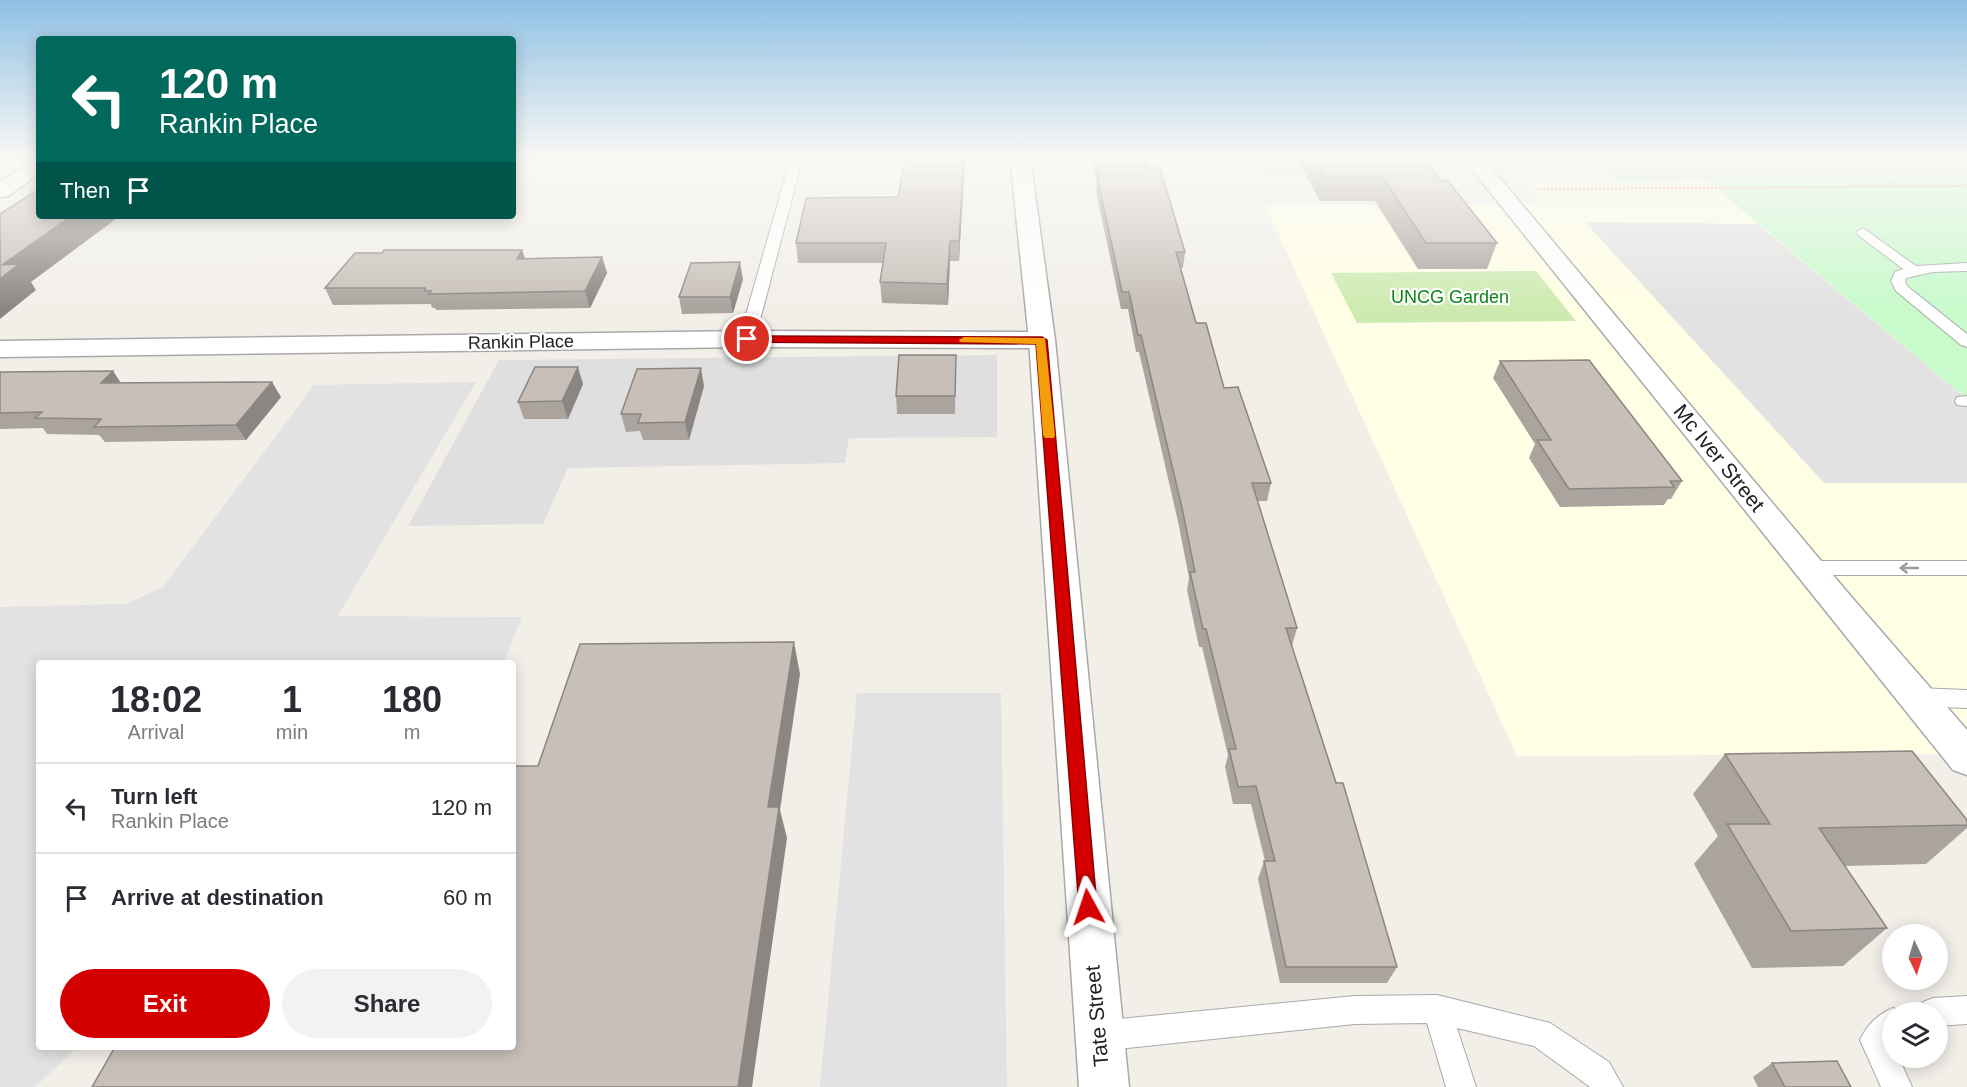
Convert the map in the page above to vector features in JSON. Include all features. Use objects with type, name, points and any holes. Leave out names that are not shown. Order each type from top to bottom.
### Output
[{"type":"street","name":"Tate Street","points":[[1026,208],[1042,340],[1104,1087]]},
{"type":"street","name":"Mc Iver Street","points":[[1513,208],[1808,568],[1967,758]]},
{"type":"street","name":"Rankin Place","points":[[0,349],[747,339],[1042,340]]},
{"type":"lane","points":[[747,339],[783,208]]},
{"type":"lane","points":[[1863,231],[1913,270]]},
{"type":"lane","points":[[1967,267],[1913,270],[1900,275],[1898,281],[1901,288],[1967,342]]},
{"type":"lane","points":[[1808,568],[1967,568]]},
{"type":"lane","points":[[1916,698],[1967,699]]},
{"type":"lane","points":[[1099,1036],[1355,1010],[1437,1010],[1540,1033],[1598,1073],[1608,1087]]},
{"type":"lane","points":[[1437,1010],[1461,1087]]},
{"type":"lane","points":[[1948,1011],[1967,1010]]},
{"type":"lane","points":[[1882,1033],[1875,1040],[1882,1055]]},
{"type":"lane","points":[[1888,1068],[1897,1087]]},
{"type":"shaded area","points":[[1266,208],[1967,208],[1967,754],[1517,756]]},
{"type":"shaded area","points":[[1585,222],[1758,224],[1967,399],[1967,483],[1824,483]]},
{"type":"shaded area","points":[[997,355],[997,437],[849,438],[845,463],[568,468],[543,524],[408,526],[499,360]]},
{"type":"shaded area","points":[[476,382],[338,616],[522,617],[504,660],[36,660],[36,1050],[75,1050],[35,1087],[0,1087],[0,607],[126,604],[163,587],[314,385]]},
{"type":"shaded area","points":[[857,693],[1001,693],[1007,1087],[820,1087]]},
{"type":"green space","points":[[1740,208],[1967,208],[1967,399]]},
{"type":"green space","name":"UNCG Garden","points":[[1536,271],[1576,321],[1357,323],[1331,273]]},
{"type":"building","points":[[10,208],[36,208],[36,219],[67,219],[2,265],[19,264],[0,279],[0,214]]},
{"type":"building","points":[[804,208],[961,208],[959,241],[950,241],[947,284],[880,282],[886,243],[796,243]]},
{"type":"building","points":[[1104,208],[1172,208],[1185,252],[1176,252],[1196,323],[1206,323],[1224,388],[1238,387],[1271,483],[1252,483],[1297,628],[1286,628],[1336,783],[1343,783],[1397,967],[1286,967],[1264,861],[1275,861],[1256,786],[1238,787],[1229,749],[1236,749],[1190,572],[1195,572],[1182,508],[1141,335],[1138,335],[1129,292],[1122,292]]},
{"type":"building","points":[[1403,208],[1469,208],[1497,243],[1426,243]]},
{"type":"building","points":[[384,250],[522,250],[517,259],[602,257],[585,291],[429,294],[431,291],[425,291],[425,288],[325,288],[355,253],[382,253]]},
{"type":"building","points":[[740,262],[730,297],[679,297],[691,263]]},
{"type":"building","points":[[899,355],[956,355],[955,396],[896,396]]},
{"type":"building","points":[[1589,360],[1682,481],[1670,481],[1674,487],[1569,489],[1537,440],[1551,440],[1500,361]]},
{"type":"building","points":[[535,367],[578,367],[562,401],[518,402]]},
{"type":"building","points":[[701,368],[685,422],[638,423],[641,414],[621,414],[637,369]]},
{"type":"building","points":[[113,371],[101,383],[272,382],[236,425],[94,427],[101,419],[35,418],[42,412],[0,413],[0,372]]},
{"type":"building","points":[[794,642],[768,807],[779,807],[738,1087],[92,1087],[113,1050],[516,1050],[516,766],[538,766],[580,644]]},
{"type":"building","points":[[1912,751],[1967,820],[1967,825],[1819,828],[1884,924],[1882,924],[1882,928],[1791,931],[1727,824],[1770,824],[1725,754]]},
{"type":"building","points":[[1837,1061],[1851,1087],[1785,1087],[1772,1063]]},
{"type":"slow traffic","points":[[964,340],[1042,340],[1049,435]]},
{"type":"route","points":[[747,339],[1042,340],[1088,907]]}]
